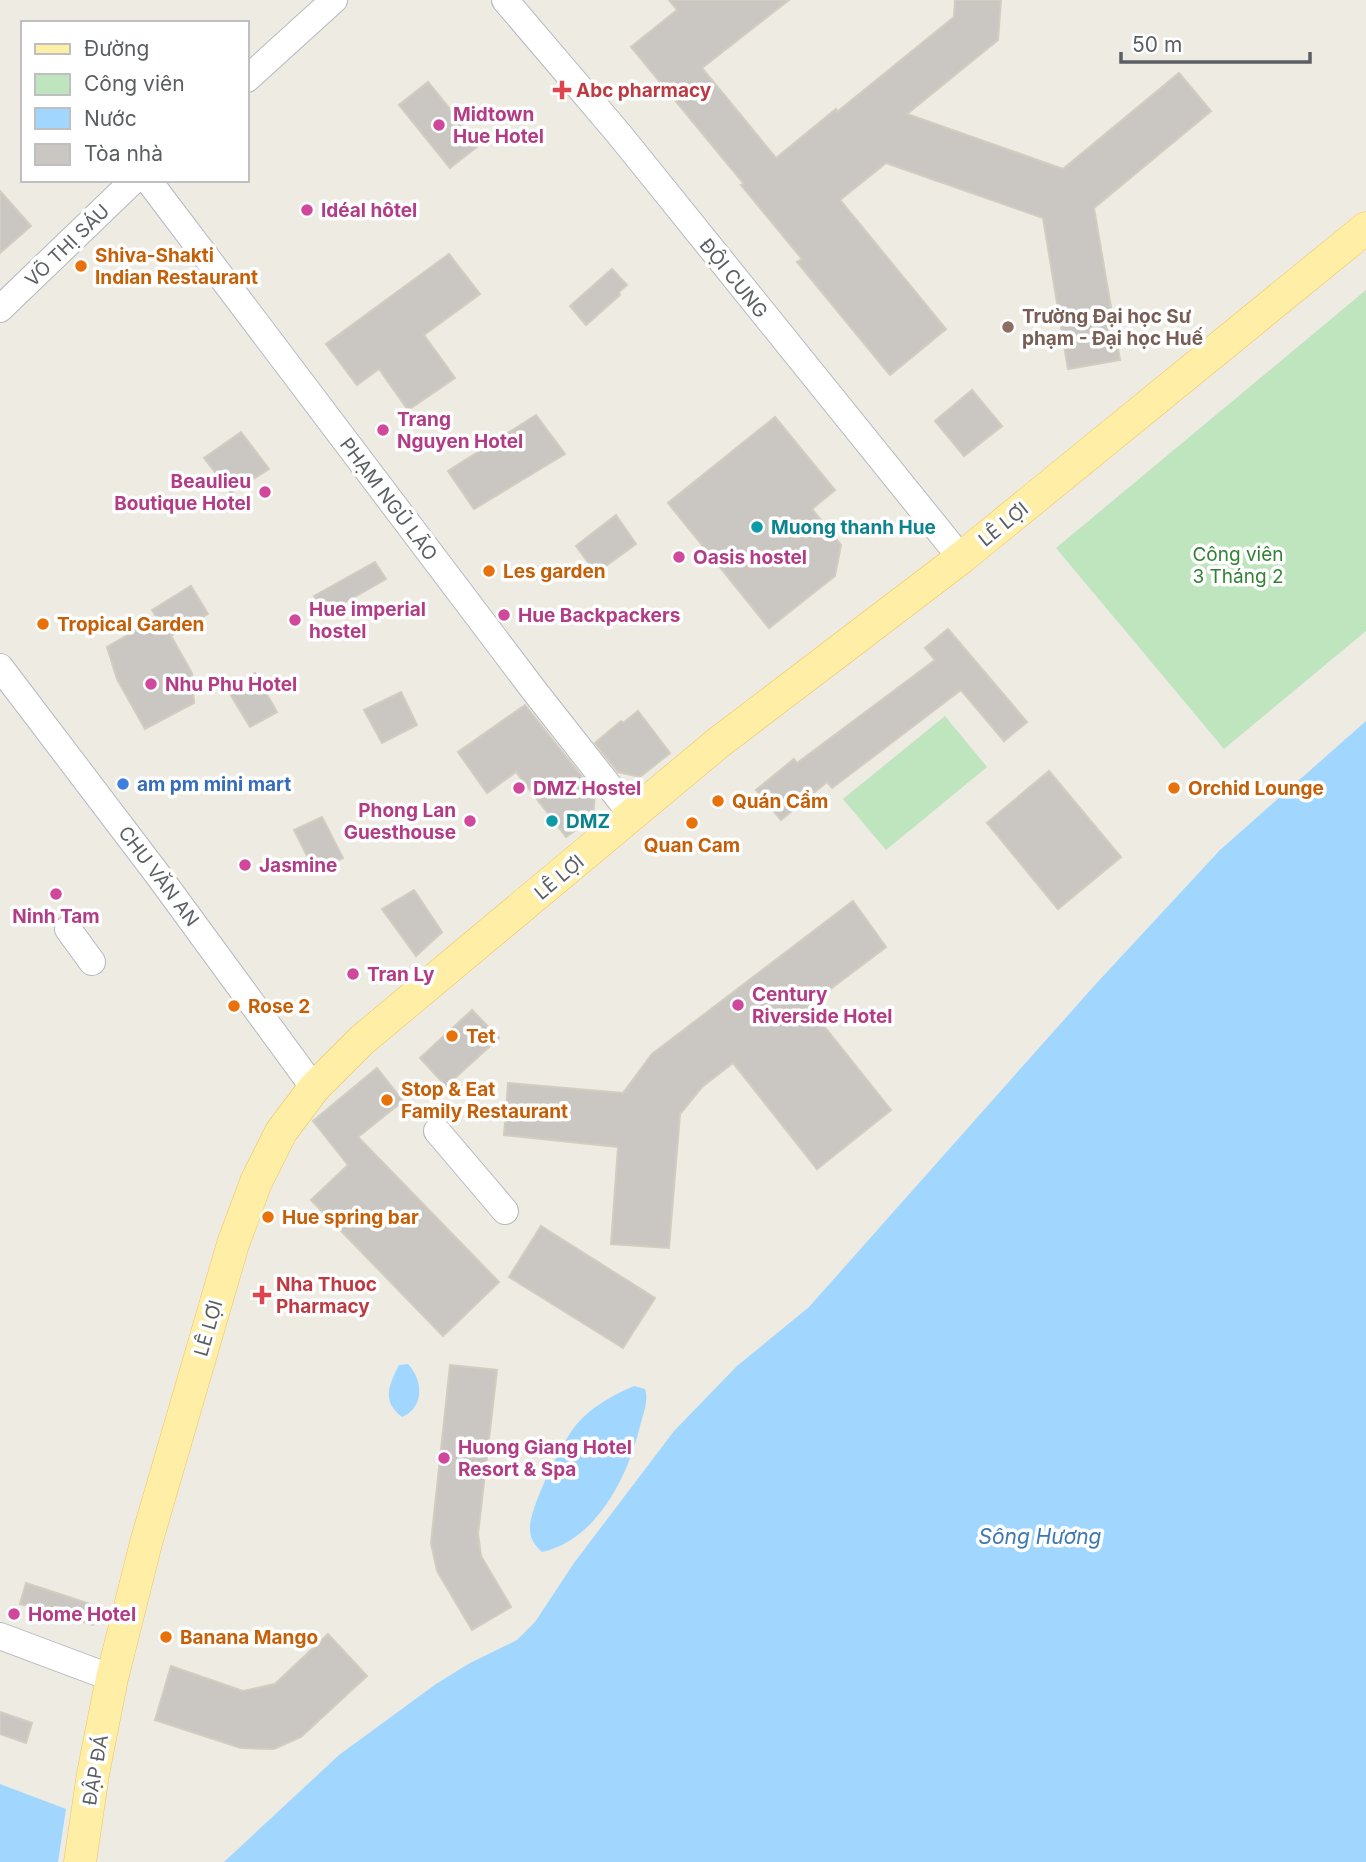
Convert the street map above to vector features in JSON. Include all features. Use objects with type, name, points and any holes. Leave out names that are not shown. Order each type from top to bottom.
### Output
[{"type":"main road","name":"LÊ LỢI","points":[[112,1678],[146,1543],[233,1244],[256,1182],[281,1132],[314,1088],[362,1040],[728,736],[961,558],[1366,228]]},
{"type":"main road","name":"ĐẬP ĐÁ","points":[[80,1862],[93,1774],[112,1678]]},
{"type":"street","points":[[248,78],[334,0]]},
{"type":"street","name":"ĐỘI CUNG","points":[[505,0],[619,134],[961,558]]},
{"type":"street","name":"VÕ THỊ SÁU","points":[[0,309],[132,182]]},
{"type":"street","name":"PHẠM NGŨ LÃO","points":[[150,182],[536,693],[632,815]]},
{"type":"street","name":"CHU VĂN AN","points":[[0,667],[158,875],[314,1088]]},
{"type":"street","points":[[68,929],[92,962]]},
{"type":"street","points":[[437,1131],[505,1211]]},
{"type":"street","points":[[0,1636],[112,1678]]},
{"type":"green space","name":"Công viên 3 Tháng 2","points":[[1366,290],[1366,631],[1224,749],[1056,548]]},
{"type":"green space","points":[[945,716],[987,767],[886,850],[843,799]]},
{"type":"water","name":"Sông Hương","points":[[1366,721],[1366,1862],[224,1862],[339,1755],[436,1684],[470,1663],[517,1640],[535,1622],[574,1563],[674,1431],[737,1366],[809,1307],[1094,986],[1220,850]]},
{"type":"water","points":[[408,1364],[417,1378],[419,1393],[415,1407],[402,1417],[391,1405],[389,1392],[399,1365]]},
{"type":"water","points":[[634,1386],[645,1389],[646,1403],[635,1445],[618,1485],[594,1520],[579,1534],[562,1545],[542,1552],[531,1536],[531,1519],[547,1476],[563,1446],[576,1425],[595,1407]]},
{"type":"water","points":[[0,1784],[66,1809],[58,1862],[0,1862]]},
{"type":"building","points":[[669,0],[789,0],[702,68],[776,158],[954,17],[955,0],[1001,0],[998,40],[907,114],[1063,169],[1179,73],[1211,111],[1094,208],[1120,360],[1068,369],[1043,218],[886,163],[840,200],[946,329],[890,375],[797,262],[802,259],[741,185],[744,184],[631,47],[677,10]]},
{"type":"building","name":"Midtown Hue Hotel","points":[[428,82],[479,145],[450,168],[399,105]]},
{"type":"building","points":[[0,191],[31,226],[0,253]]},
{"type":"building","points":[[449,254],[480,294],[424,335],[455,378],[408,410],[379,369],[357,385],[326,344]]},
{"type":"building","points":[[612,269],[627,285],[619,292],[620,295],[586,325],[570,306]]},
{"type":"building","points":[[972,390],[1002,426],[964,456],[935,421]]},
{"type":"building","points":[[536,415],[565,454],[474,509],[448,471]]},
{"type":"building","name":"Muong thanh Hue","points":[[775,417],[835,490],[812,509],[841,545],[835,576],[769,628],[668,503]]},
{"type":"building","points":[[241,432],[269,469],[231,493],[204,458]]},
{"type":"building","points":[[616,515],[636,544],[596,573],[576,546]]},
{"type":"building","points":[[375,562],[386,579],[325,614],[314,596]]},
{"type":"building","points":[[191,586],[208,614],[171,636],[192,673],[194,703],[145,729],[117,679],[107,647],[157,618],[152,610]]},
{"type":"building","points":[[948,629],[1027,722],[1004,741],[961,690],[832,788],[827,782],[781,820],[756,790],[794,759],[797,763],[935,660],[925,648]]},
{"type":"building","points":[[255,673],[277,712],[250,727],[227,689]]},
{"type":"building","points":[[401,692],[417,725],[382,743],[364,710]]},
{"type":"building","points":[[525,705],[595,793],[593,818],[566,837],[516,772],[487,793],[458,752]]},
{"type":"building","points":[[638,711],[670,753],[640,777],[618,772],[595,743],[621,721],[623,723]]},
{"type":"building","points":[[1049,771],[1121,857],[1058,909],[987,823]]},
{"type":"building","points":[[322,817],[343,858],[315,872],[294,830]]},
{"type":"building","points":[[414,890],[442,932],[416,956],[382,909]]},
{"type":"building","points":[[853,901],[886,947],[808,1006],[891,1110],[817,1169],[733,1063],[702,1087],[680,1114],[669,1248],[611,1244],[618,1147],[504,1135],[508,1083],[623,1093],[652,1054]]},
{"type":"building","points":[[472,1010],[499,1038],[446,1086],[420,1058]]},
{"type":"building","points":[[377,1068],[403,1101],[358,1137],[499,1282],[443,1336],[311,1200],[348,1165],[313,1121]]},
{"type":"building","points":[[541,1226],[655,1298],[623,1348],[509,1277]]},
{"type":"building","points":[[450,1365],[497,1370],[478,1534],[481,1556],[511,1607],[472,1630],[437,1571],[431,1543]]},
{"type":"building","points":[[26,1583],[99,1607],[93,1625],[52,1612],[49,1619],[27,1610],[28,1606],[20,1604]]},
{"type":"building","points":[[328,1634],[367,1676],[301,1737],[274,1749],[241,1748],[155,1720],[171,1666],[243,1691],[275,1684]]},
{"type":"building","points":[[0,1712],[32,1723],[26,1743],[0,1734]]},
{"type":"place","name":"Abc pharmacy","points":[[562,90]]},
{"type":"place","name":"Midtown Hue Hotel","points":[[439,125]]},
{"type":"place","name":"Idéal hôtel","points":[[307,210]]},
{"type":"place","name":"Shiva-Shakti Indian Restaurant","points":[[81,266]]},
{"type":"place","name":"Trường Đại học Sư phạm - Đại học Huế","points":[[1008,327]]},
{"type":"place","name":"Trang Nguyen Hotel","points":[[383,430]]},
{"type":"place","name":"Beaulieu Boutique Hotel","points":[[265,492]]},
{"type":"place","name":"Muong thanh Hue","points":[[757,527]]},
{"type":"place","name":"Oasis hostel","points":[[679,557]]},
{"type":"place","name":"Les garden","points":[[489,571]]},
{"type":"place","name":"Hue Backpackers","points":[[504,615]]},
{"type":"place","name":"Hue imperial hostel","points":[[295,620]]},
{"type":"place","name":"Tropical Garden","points":[[43,624]]},
{"type":"place","name":"Nhu Phu Hotel","points":[[151,684]]},
{"type":"place","name":"am pm mini mart","points":[[123,784]]},
{"type":"place","name":"DMZ Hostel","points":[[519,788]]},
{"type":"place","name":"Orchid Lounge","points":[[1174,788]]},
{"type":"place","name":"Quán Cẩm","points":[[718,801]]},
{"type":"place","name":"Phong Lan Guesthouse","points":[[470,821]]},
{"type":"place","name":"DMZ","points":[[552,821]]},
{"type":"place","name":"Quan Cam","points":[[692,823]]},
{"type":"place","name":"Jasmine","points":[[245,865]]},
{"type":"place","name":"Ninh Tam","points":[[56,894]]},
{"type":"place","name":"Tran Ly","points":[[353,974]]},
{"type":"place","name":"Century Riverside Hotel","points":[[738,1005]]},
{"type":"place","name":"Rose 2","points":[[234,1006]]},
{"type":"place","name":"Tet","points":[[452,1036]]},
{"type":"place","name":"Stop & Eat Family Restaurant","points":[[387,1100]]},
{"type":"place","name":"Hue spring bar","points":[[268,1217]]},
{"type":"place","name":"Nha Thuoc Pharmacy","points":[[262,1295]]},
{"type":"place","name":"Huong Giang Hotel Resort & Spa","points":[[444,1458]]},
{"type":"place","name":"Home Hotel","points":[[14,1614]]},
{"type":"place","name":"Banana Mango","points":[[166,1637]]}]
